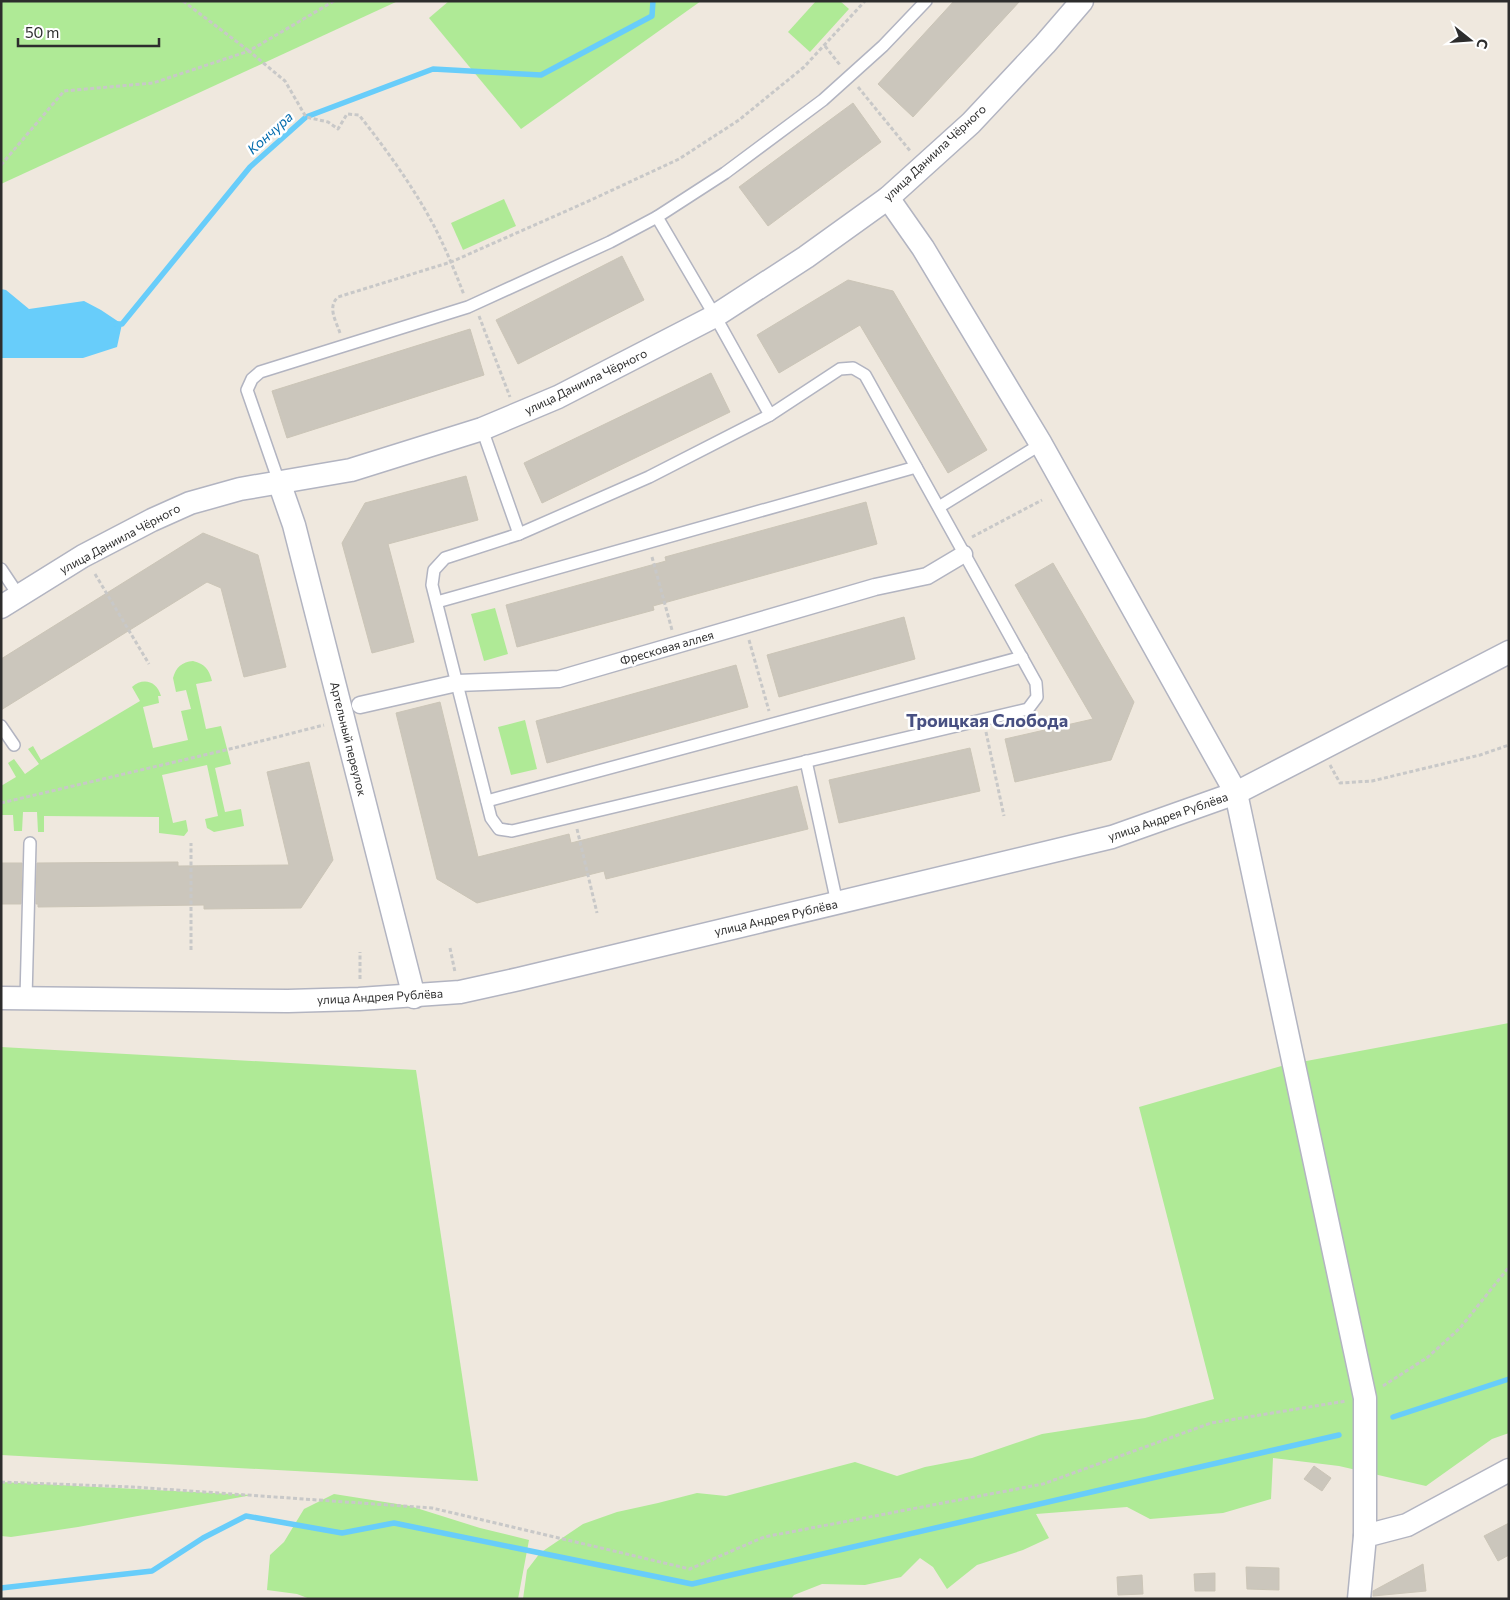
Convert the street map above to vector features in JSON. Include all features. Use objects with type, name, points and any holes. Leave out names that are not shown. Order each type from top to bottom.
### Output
[{"type":"street","name":"улица Даниила Чёрного","points":[[10,601],[83,556],[152,520],[190,503],[240,489],[351,470],[482,429],[558,397],[715,316],[806,256],[888,198],[971,122],[1045,44],[1082,1]]},
{"type":"street","points":[[888,198],[923,248],[1041,444],[1236,793],[1366,1398],[1365,1536],[1359,1599]]},
{"type":"street","name":"Артельный переулок","points":[[279,482],[294,525],[414,996]]},
{"type":"street","name":"Фресковая аллея","points":[[360,705],[457,683],[559,679],[875,587],[927,576],[962,549]]},
{"type":"street","name":"улица Андрея Рублёва","points":[[1,998],[288,1001],[414,996],[460,992],[485,987],[1112,837],[1236,793],[1509,652]]},
{"type":"street","points":[[1365,1536],[1407,1525],[1509,1470]]},
{"type":"lane","points":[[279,482],[247,390],[252,379],[260,372],[472,305],[610,242],[657,217],[725,173],[823,100],[883,46],[926,1]]},
{"type":"lane","points":[[657,217],[770,415]]},
{"type":"lane","points":[[853,368],[865,375],[1036,683],[1037,697],[1028,709],[512,831],[499,829],[491,818],[436,602],[432,586],[434,570],[445,558],[519,534],[649,477],[770,415],[840,369],[853,368]]},
{"type":"lane","points":[[482,429],[519,534]]},
{"type":"lane","points":[[939,507],[1041,444]]},
{"type":"lane","points":[[436,602],[916,467]]},
{"type":"lane","points":[[1,569],[10,601]]},
{"type":"lane","points":[[487,801],[1022,657]]},
{"type":"lane","points":[[1,726],[14,744]]},
{"type":"lane","points":[[806,761],[837,903]]},
{"type":"lane","points":[[26,998],[30,842]]},
{"type":"path","points":[[182,1],[249,51],[284,81],[306,117],[328,122],[338,129],[347,114],[359,115],[394,160],[433,223],[472,305],[511,398]]},
{"type":"path","points":[[1,166],[64,91],[153,83],[249,51],[334,1]]},
{"type":"path","points":[[345,345],[332,309],[332,302],[338,297],[451,262],[679,159],[739,120],[804,67],[865,1]]},
{"type":"path","points":[[825,46],[911,152]]},
{"type":"path","points":[[962,549],[1042,500]]},
{"type":"path","points":[[648,542],[676,645]]},
{"type":"path","points":[[95,574],[149,664]]},
{"type":"path","points":[[745,625],[772,724]]},
{"type":"path","points":[[983,719],[1004,816]]},
{"type":"path","points":[[1,803],[324,725]]},
{"type":"path","points":[[1322,749],[1340,783],[1372,781],[1480,755],[1509,745]]},
{"type":"path","points":[[574,816],[597,913]]},
{"type":"path","points":[[191,843],[191,950]]},
{"type":"path","points":[[450,948],[456,973]]},
{"type":"path","points":[[360,952],[360,988]]},
{"type":"path","points":[[1,1482],[134,1487],[432,1508],[690,1569],[764,1537],[1044,1484],[1211,1423],[1366,1398],[1428,1357],[1454,1334],[1509,1267]]},
{"type":"green space","points":[[1,1],[398,1],[1,184]]},
{"type":"green space","points":[[449,1],[701,1],[521,129],[429,18]]},
{"type":"green space","points":[[816,1],[840,1],[849,9],[810,52],[788,32]]},
{"type":"green space","points":[[504,199],[516,226],[463,250],[451,223]]},
{"type":"green space","points":[[495,608],[508,654],[484,661],[471,614]]},
{"type":"green space","points":[[193,661],[206,668],[212,681],[196,684],[206,729],[221,726],[231,764],[215,768],[225,812],[241,809],[244,826],[214,832],[207,828],[205,819],[218,816],[207,765],[162,775],[173,823],[186,820],[188,831],[184,836],[159,833],[159,817],[44,816],[44,832],[38,832],[37,812],[23,812],[22,831],[14,831],[13,815],[1,815],[1,786],[16,777],[8,763],[14,759],[25,774],[39,764],[28,749],[33,746],[41,760],[140,701],[132,687],[136,684],[145,681],[149,682],[156,687],[161,696],[158,696],[159,703],[143,707],[153,748],[188,740],[181,711],[191,709],[186,690],[176,692],[173,678],[180,666]]},
{"type":"green space","points":[[525,720],[537,769],[511,775],[498,727]]},
{"type":"green space","points":[[1509,1023],[1509,1433],[1492,1439],[1426,1486],[1339,1466],[1273,1458],[1271,1499],[1223,1513],[1150,1519],[1127,1507],[1036,1514],[1049,1538],[1023,1550],[977,1565],[947,1589],[933,1567],[920,1558],[901,1577],[865,1585],[822,1584],[794,1595],[791,1599],[523,1599],[527,1570],[540,1553],[583,1524],[617,1512],[697,1493],[726,1496],[855,1462],[897,1476],[925,1467],[972,1458],[1042,1434],[1145,1418],[1214,1399],[1139,1107],[1285,1065]]},
{"type":"green space","points":[[1,1047],[416,1070],[478,1481],[1,1455]]},
{"type":"green space","points":[[1,1482],[252,1495],[78,1527],[11,1537],[1,1536]]},
{"type":"green space","points":[[334,1494],[410,1506],[480,1528],[529,1540],[518,1599],[310,1599],[297,1594],[267,1590],[270,1555],[284,1542],[304,1509]]},
{"type":"water","points":[[1,289],[6,290],[29,309],[84,301],[122,324],[117,347],[83,358],[1,358]]},
{"type":"building","points":[[954,1],[1020,1],[913,117],[878,84]]},
{"type":"building","points":[[853,103],[881,142],[768,226],[739,187]]},
{"type":"building","points":[[622,256],[644,300],[518,364],[496,320]]},
{"type":"building","points":[[848,280],[893,291],[987,450],[948,473],[860,325],[779,373],[757,335]]},
{"type":"building","points":[[470,329],[484,375],[287,438],[272,391]]},
{"type":"building","points":[[711,373],[730,412],[542,503],[524,463]]},
{"type":"building","points":[[466,476],[478,520],[388,544],[414,642],[372,653],[342,543],[365,503]]},
{"type":"building","points":[[866,502],[877,544],[653,606],[654,610],[517,647],[506,605],[666,561],[665,557]]},
{"type":"building","points":[[203,533],[258,555],[286,667],[244,677],[221,588],[207,582],[1,710],[1,659]]},
{"type":"building","points":[[1053,563],[1134,702],[1111,760],[1015,782],[1005,739],[1093,719],[1015,585]]},
{"type":"building","points":[[904,617],[915,659],[779,697],[767,655]]},
{"type":"building","points":[[736,665],[748,707],[547,763],[536,721]]},
{"type":"building","points":[[440,702],[478,857],[569,834],[571,843],[797,786],[808,829],[606,879],[604,871],[477,903],[437,879],[396,713]]},
{"type":"building","points":[[970,748],[980,791],[839,823],[829,780]]},
{"type":"building","points":[[309,762],[333,860],[301,908],[204,909],[204,905],[38,907],[38,904],[36,904],[37,863],[178,862],[178,866],[289,865],[267,772]]},
{"type":"building","points":[[1,863],[22,863],[21,904],[1,904]]},
{"type":"building","points":[[1314,1466],[1331,1478],[1322,1491],[1304,1479]]},
{"type":"building","points":[[1509,1523],[1509,1555],[1498,1561],[1484,1536]]},
{"type":"building","points":[[1423,1564],[1426,1591],[1373,1596],[1373,1591]]},
{"type":"building","points":[[1246,1567],[1279,1568],[1279,1590],[1247,1589]]},
{"type":"building","points":[[1215,1573],[1215,1591],[1195,1591],[1194,1574]]},
{"type":"building","points":[[1142,1575],[1143,1594],[1118,1595],[1117,1577]]},
{"type":"waterway","name":"Кончура","points":[[116,324],[122,324],[250,167],[306,117],[433,69],[541,75],[652,16],[653,1]]},
{"type":"waterway","points":[[1393,1417],[1509,1379]]},
{"type":"waterway","points":[[1,1588],[152,1571],[203,1538],[246,1516],[342,1533],[394,1523],[692,1584],[1339,1435]]},
{"type":"district","name":"Троицкая Слобода","points":[[987,721]]}]
